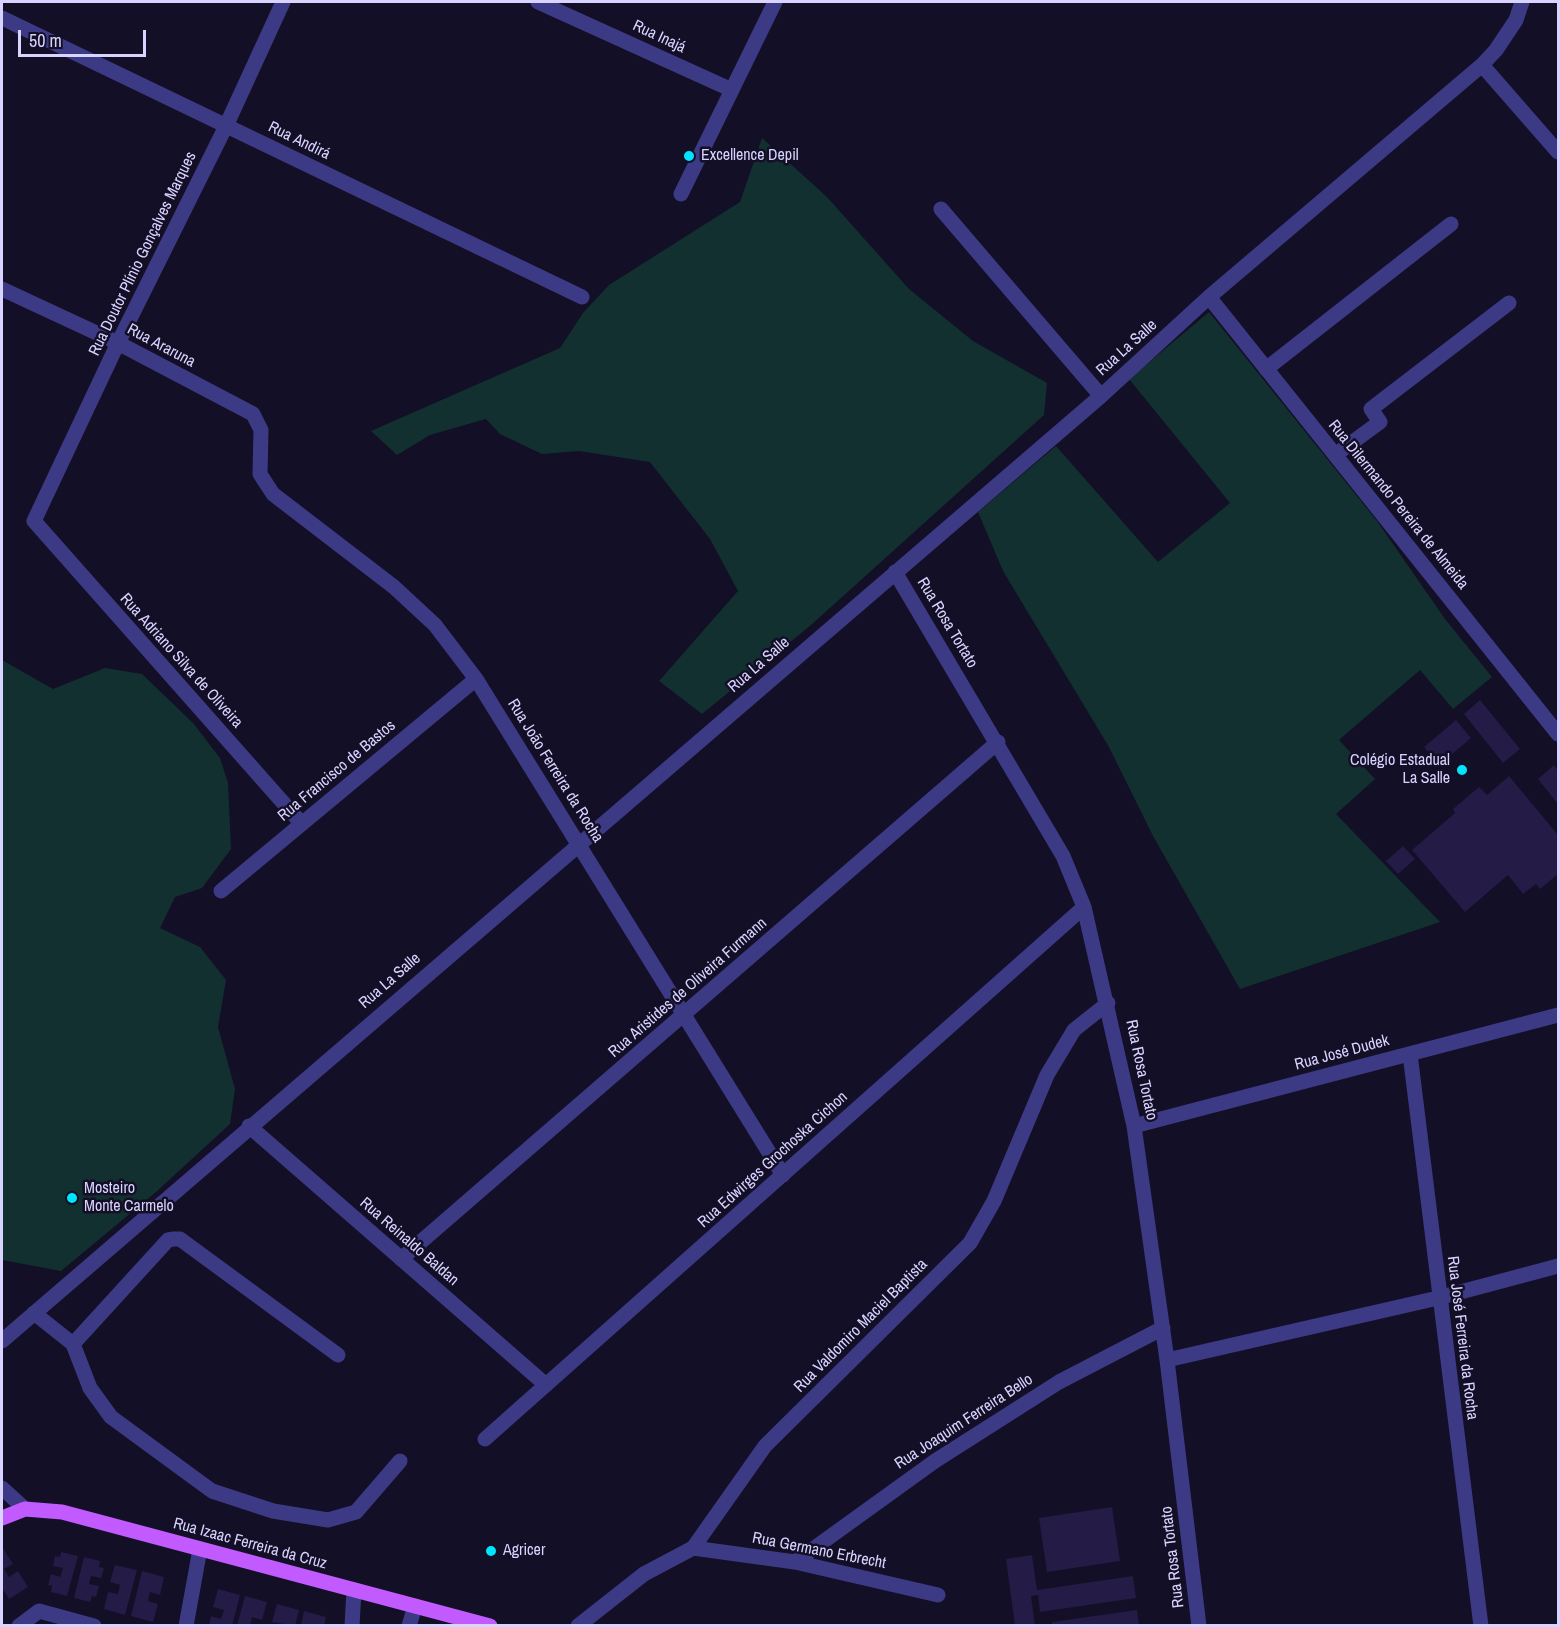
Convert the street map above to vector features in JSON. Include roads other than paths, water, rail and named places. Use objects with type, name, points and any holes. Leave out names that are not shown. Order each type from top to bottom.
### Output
[{"type":"main road","name":"Rua Izaac Ferreira da Cruz","points":[[2,1518],[25,1509],[62,1512],[490,1626]]},
{"type":"street","name":"Rua Doutor Plínio Gonçalves Marques","points":[[34,521],[118,343],[226,126],[283,2]]},
{"type":"street","name":"Rua Inajá","points":[[538,2],[732,90]]},
{"type":"street","points":[[681,194],[775,2]]},
{"type":"street","name":"Rua La Salle","points":[[2,1341],[249,1126],[1101,396],[1209,297],[1482,65],[1496,50],[1516,20],[1522,2]]},
{"type":"street","name":"Rua Andirá","points":[[2,18],[582,297]]},
{"type":"street","points":[[1482,65],[1558,152]]},
{"type":"street","points":[[941,209],[1101,396]]},
{"type":"street","points":[[1266,369],[1451,224]]},
{"type":"street","name":"Rua Araruna","points":[[2,289],[118,343],[253,414],[261,430]]},
{"type":"street","name":"Rua Dilermando Pereira de Almeida","points":[[1209,297],[1558,734]]},
{"type":"street","points":[[1335,455],[1380,422],[1371,409],[1509,303]]},
{"type":"street","name":"Rua João Ferreira da Rocha","points":[[261,430],[260,474],[273,494],[394,587],[435,625],[476,679],[783,1175]]},
{"type":"street","name":"Rua Adriano Silva de Oliveira","points":[[34,521],[302,824]]},
{"type":"street","name":"Rua Rosa Tortato","points":[[895,572],[998,742],[1063,856],[1084,907],[1108,1002],[1134,1126],[1163,1328],[1199,1626]]},
{"type":"street","name":"Rua Francisco de Bastos","points":[[221,891],[476,679]]},
{"type":"street","name":"Rua Aristides de Oliveira Furmann","points":[[401,1259],[998,742]]},
{"type":"street","name":"Rua Edwirges Grochoska Cichon","points":[[485,1439],[1084,907]]},
{"type":"street","name":"Rua Valdomiro Maciel Baptista","points":[[578,1626],[644,1574],[693,1548],[765,1446],[970,1243],[994,1201],[1047,1075],[1074,1030],[1108,1002]]},
{"type":"street","name":"Rua José Dudek","points":[[1134,1126],[1558,1016]]},
{"type":"street","name":"Rua José Ferreira da Rocha","points":[[1410,1054],[1438,1298],[1481,1626]]},
{"type":"street","name":"Rua Reinaldo Baldan","points":[[249,1126],[546,1385]]},
{"type":"street","points":[[73,1344],[168,1240],[180,1239],[338,1355]]},
{"type":"street","points":[[1167,1360],[1438,1298],[1558,1266]]},
{"type":"street","points":[[34,1313],[73,1344],[90,1388],[111,1418],[212,1491],[273,1511],[328,1520],[356,1512],[400,1461]]},
{"type":"street","name":"Rua Joaquim Ferreira Bello","points":[[795,1562],[935,1461],[1049,1388],[1163,1328]]},
{"type":"street","points":[[2,1488],[25,1509]]},
{"type":"street","name":"Rua Germano Erbrecht","points":[[693,1548],[795,1562],[938,1595]]},
{"type":"street","points":[[186,1626],[200,1549]]},
{"type":"street","points":[[352,1626],[354,1590]]},
{"type":"street","points":[[409,1626],[415,1606]]},
{"type":"street","points":[[19,1626],[39,1611],[94,1626]]},
{"type":"place","name":"Excellence Depil","points":[[689,156]]},
{"type":"place","name":"Colégio Estadual La Salle","points":[[1462,770]]},
{"type":"place","name":"Mosteiro Monte Carmelo","points":[[72,1198]]},
{"type":"place","name":"Agricer","points":[[491,1551]]}]
